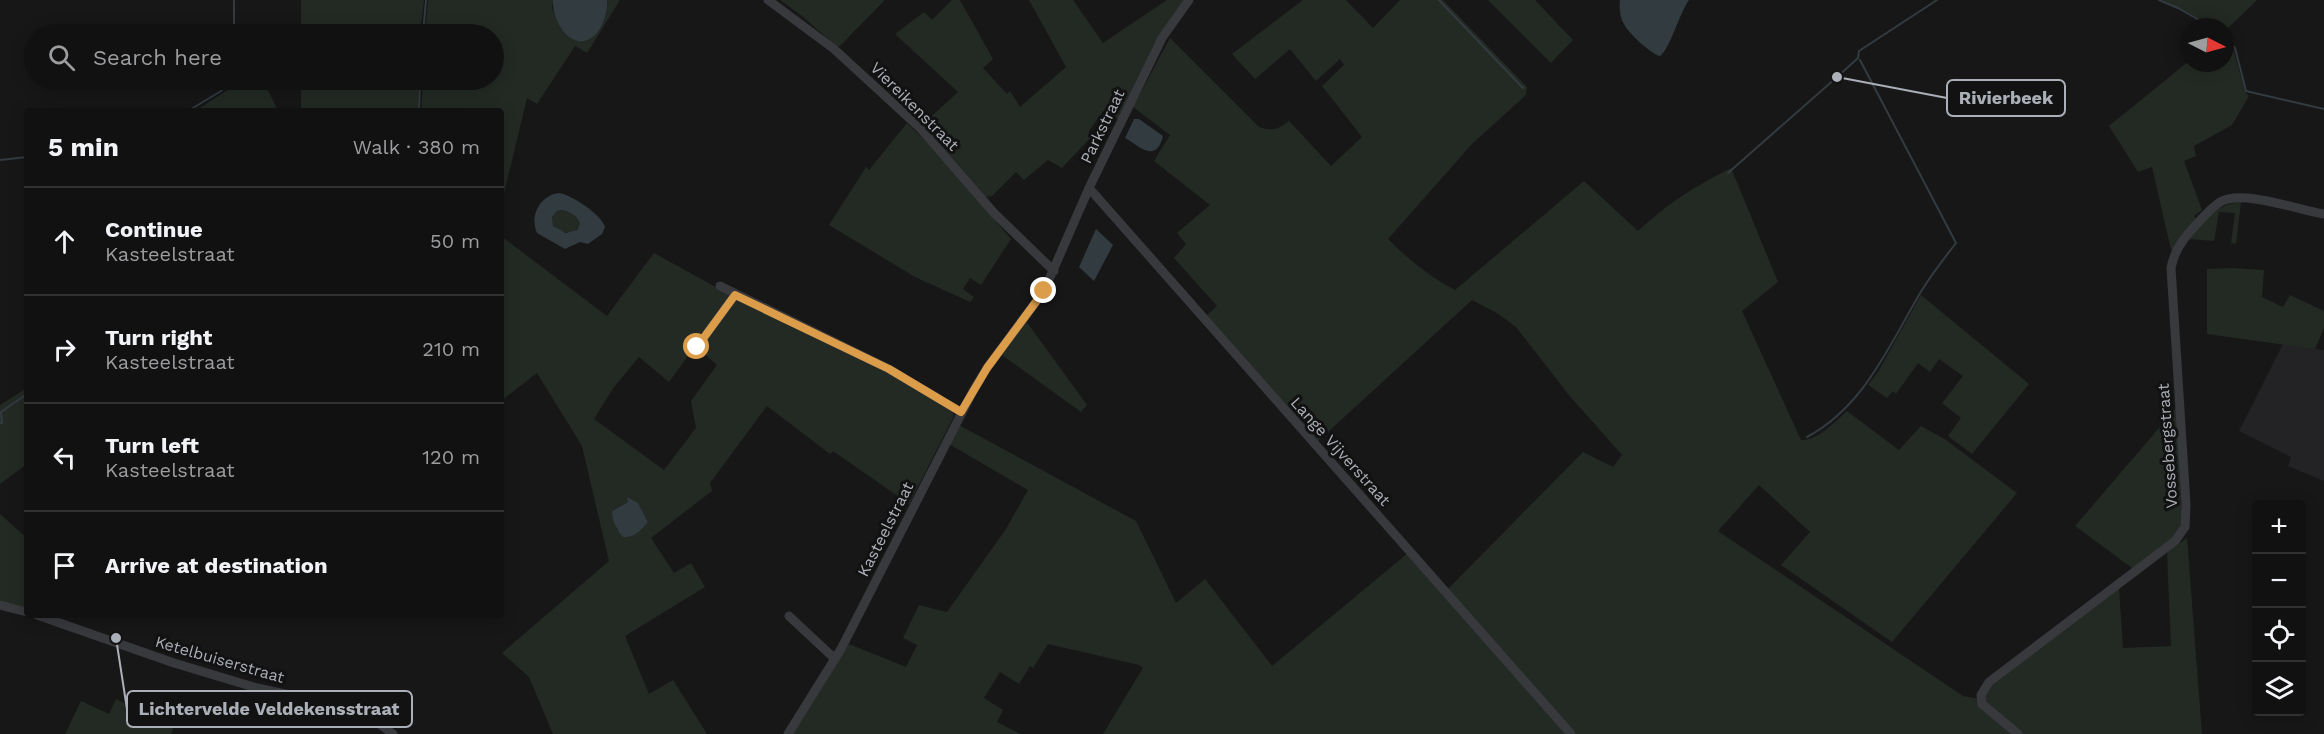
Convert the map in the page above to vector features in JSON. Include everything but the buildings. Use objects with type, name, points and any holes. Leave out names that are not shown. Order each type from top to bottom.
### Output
[{"type":"street","name":"Viereikenstraat","points":[[768,0],[834,49],[921,129],[994,213],[1054,271]]},
{"type":"street","name":"Parkstraat","points":[[1054,271],[1089,188],[1162,38],[1189,0]]},
{"type":"street","name":"Lange Vijverstraat","points":[[1089,188],[1571,734]]},
{"type":"street","name":"Vossebergstraat","points":[[2018,734],[1982,704],[1983,689],[1989,682],[2175,541],[2185,526],[2186,504],[2171,268],[2179,246],[2208,212],[2220,202],[2230,199],[2246,198],[2324,214]]},
{"type":"street","name":"Kasteelstraat","points":[[788,734],[835,659],[961,412],[987,368],[1044,291],[1054,271]]},
{"type":"street","points":[[720,286],[879,364],[961,412]]},
{"type":"street","points":[[697,347],[735,295]]},
{"type":"street","points":[[0,605],[24,611]]},
{"type":"street","points":[[789,616],[835,659]]},
{"type":"street","name":"Ketelbuiserstraat","points":[[46,618],[174,663],[247,685],[345,707],[373,719],[393,734]]},
{"type":"shaded area","points":[[301,0],[424,0],[421,24],[301,24]]},
{"type":"shaded area","points":[[428,0],[553,0],[552,8],[561,29],[587,39],[603,23],[607,12],[607,0],[620,0],[587,53],[575,46],[537,104],[527,98],[504,194],[504,108],[421,108],[422,90],[504,90],[504,24],[426,24]]},
{"type":"shaded area","points":[[553,0],[607,0],[606,13],[601,27],[585,41],[572,39],[559,25],[554,12]]},
{"type":"shaded area","points":[[780,0],[885,0],[840,46],[836,46]]},
{"type":"shaded area","points":[[952,0],[960,0],[993,59],[983,68],[1007,94],[1010,91],[1020,107],[1066,67],[1029,0],[1073,0],[1103,43],[1167,0],[1184,0],[1154,44],[1118,119],[1103,111],[1089,131],[1093,135],[1062,168],[1048,160],[1024,180],[1016,172],[992,196],[986,197],[923,124],[958,92],[895,34],[924,12],[932,20]]},
{"type":"shaded area","points":[[1303,0],[1346,0],[1373,28],[1400,0],[1443,0],[1527,87],[1526,95],[1472,144],[1388,239],[1428,273],[1455,290],[1584,181],[1638,231],[1682,196],[1731,168],[1778,282],[1742,311],[1801,440],[1819,434],[1847,411],[1899,450],[1921,426],[1946,440],[2017,493],[1892,642],[1781,565],[1810,532],[1759,485],[1718,531],[1963,696],[1985,700],[1986,690],[1992,683],[2119,588],[2123,648],[2171,646],[2167,552],[2187,538],[2202,734],[1576,734],[1447,590],[1583,452],[1613,467],[1622,455],[1568,394],[1516,327],[1497,313],[1472,300],[1317,442],[1207,315],[1217,306],[1174,258],[1186,244],[1177,233],[1210,205],[1154,161],[1170,135],[1133,107],[1170,38],[1259,127],[1275,129],[1289,121],[1331,166],[1362,137],[1322,86],[1344,65],[1340,59],[1316,81],[1290,49],[1255,79],[1232,54]]},
{"type":"shaded area","points":[[1488,0],[1535,0],[1573,40],[1551,63]]},
{"type":"shaded area","points":[[1620,0],[1689,0],[1660,56],[1635,38],[1626,28],[1621,16]]},
{"type":"shaded area","points":[[2162,0],[2257,0],[2234,22],[2234,18],[2196,18]]},
{"type":"shaded area","points":[[2234,52],[2245,92],[2249,96],[2232,125],[2194,146],[2196,156],[2184,161],[2202,210],[2194,216],[2197,220],[2172,254],[2152,167],[2138,172],[2109,126],[2180,68],[2180,72],[2234,72]]},
{"type":"shaded area","points":[[228,90],[267,90],[277,108],[200,108]]},
{"type":"shaded area","points":[[301,90],[419,90],[418,108],[301,108]]},
{"type":"shaded area","points":[[1134,119],[1139,119],[1163,136],[1156,150],[1146,150],[1125,138]]},
{"type":"shaded area","points":[[907,123],[934,149],[1011,239],[981,285],[970,278],[963,289],[974,297],[970,302],[915,277],[829,225],[866,167],[869,170]]},
{"type":"shaded area","points":[[559,193],[565,195],[593,211],[605,227],[602,234],[588,244],[580,242],[565,249],[537,233],[535,219],[538,207]],"holes":[[[557,211],[573,214],[577,219],[580,224],[577,230],[566,233],[553,226],[552,217]]]},
{"type":"shaded area","points":[[2241,202],[2236,244],[2231,243],[2235,213],[2219,212],[2214,241],[2188,239],[2211,214],[2223,206]]},
{"type":"shaded area","points":[[561,210],[577,219],[580,224],[575,231],[568,233],[553,226],[552,217]]},
{"type":"shaded area","points":[[1096,229],[1113,245],[1094,281],[1079,267]]},
{"type":"shaded area","points":[[504,238],[607,316],[654,253],[732,296],[669,382],[639,357],[614,387],[594,419],[664,470],[696,428],[691,401],[717,365],[699,349],[734,300],[740,299],[883,368],[952,411],[954,416],[909,504],[833,451],[830,454],[767,406],[710,483],[712,491],[651,538],[674,573],[691,563],[705,587],[625,636],[649,694],[673,680],[707,734],[553,734],[529,677],[502,653],[609,561],[582,446],[537,373],[504,399]],"holes":[[[628,502],[638,503],[648,522],[617,530],[612,511]]]},
{"type":"shaded area","points":[[2207,269],[2264,270],[2262,297],[2283,307],[2290,295],[2324,311],[2324,328],[2315,349],[2207,334]]},
{"type":"shaded area","points":[[1921,295],[2029,384],[1972,454],[1948,436],[1961,418],[1942,403],[1963,376],[1939,359],[1930,372],[1918,363],[1896,394],[1893,391],[1887,398],[1868,385],[1878,372]]},
{"type":"shaded area","points":[[1026,321],[1087,405],[1081,412],[1002,355]]},
{"type":"shaded area","points":[[2283,344],[2324,350],[2324,481],[2288,466],[2291,457],[2239,431]]},
{"type":"shaded area","points":[[24,390],[24,466],[0,484],[0,405]]},
{"type":"shaded area","points":[[2177,407],[2182,524],[2178,534],[2132,568],[2075,526]]},
{"type":"shaded area","points":[[959,425],[1136,521],[1176,603],[1205,579],[1272,666],[1408,553],[1567,734],[1103,734],[1143,668],[1139,665],[1048,644],[1033,668],[1030,666],[1019,684],[1000,672],[984,698],[1003,710],[997,722],[1021,734],[792,734],[849,644],[906,667],[917,645],[903,638],[919,605],[947,612],[1006,529],[1028,490],[949,444]]},
{"type":"shaded area","points":[[627,497],[638,503],[648,522],[634,535],[623,537],[615,525],[612,511],[628,502]]},
{"type":"shaded area","points":[[0,514],[24,535],[24,607],[0,601]]},
{"type":"shaded area","points":[[141,696],[178,715],[171,734],[65,734],[81,701],[109,714],[116,699],[136,709]]},
{"type":"waterway","points":[[234,0],[234,24]]},
{"type":"waterway","points":[[424,24],[426,0]]},
{"type":"waterway","points":[[1439,0],[1523,88]]},
{"type":"waterway","points":[[1728,173],[1858,58],[1859,51],[1937,0]]},
{"type":"waterway","points":[[2159,0],[2195,18]]},
{"type":"waterway","points":[[2234,47],[2246,91],[2324,109]]},
{"type":"waterway","points":[[1807,437],[1844,410],[1859,393],[1885,355],[1928,281],[1956,243],[1860,60]]},
{"type":"waterway","points":[[193,108],[222,90]]},
{"type":"waterway","points":[[419,108],[420,90]]},
{"type":"waterway","points":[[0,160],[24,157]]},
{"type":"waterway","points":[[0,423],[2,423],[1,412],[24,396]]},
{"type":"place","name":"Rivierbeek","points":[[1837,77]]},
{"type":"place","name":"Lichtervelde Veldekensstraat","points":[[116,638]]},
{"type":"route","points":[[697,347],[735,295],[849,348],[961,412],[987,368],[1044,291]]}]
